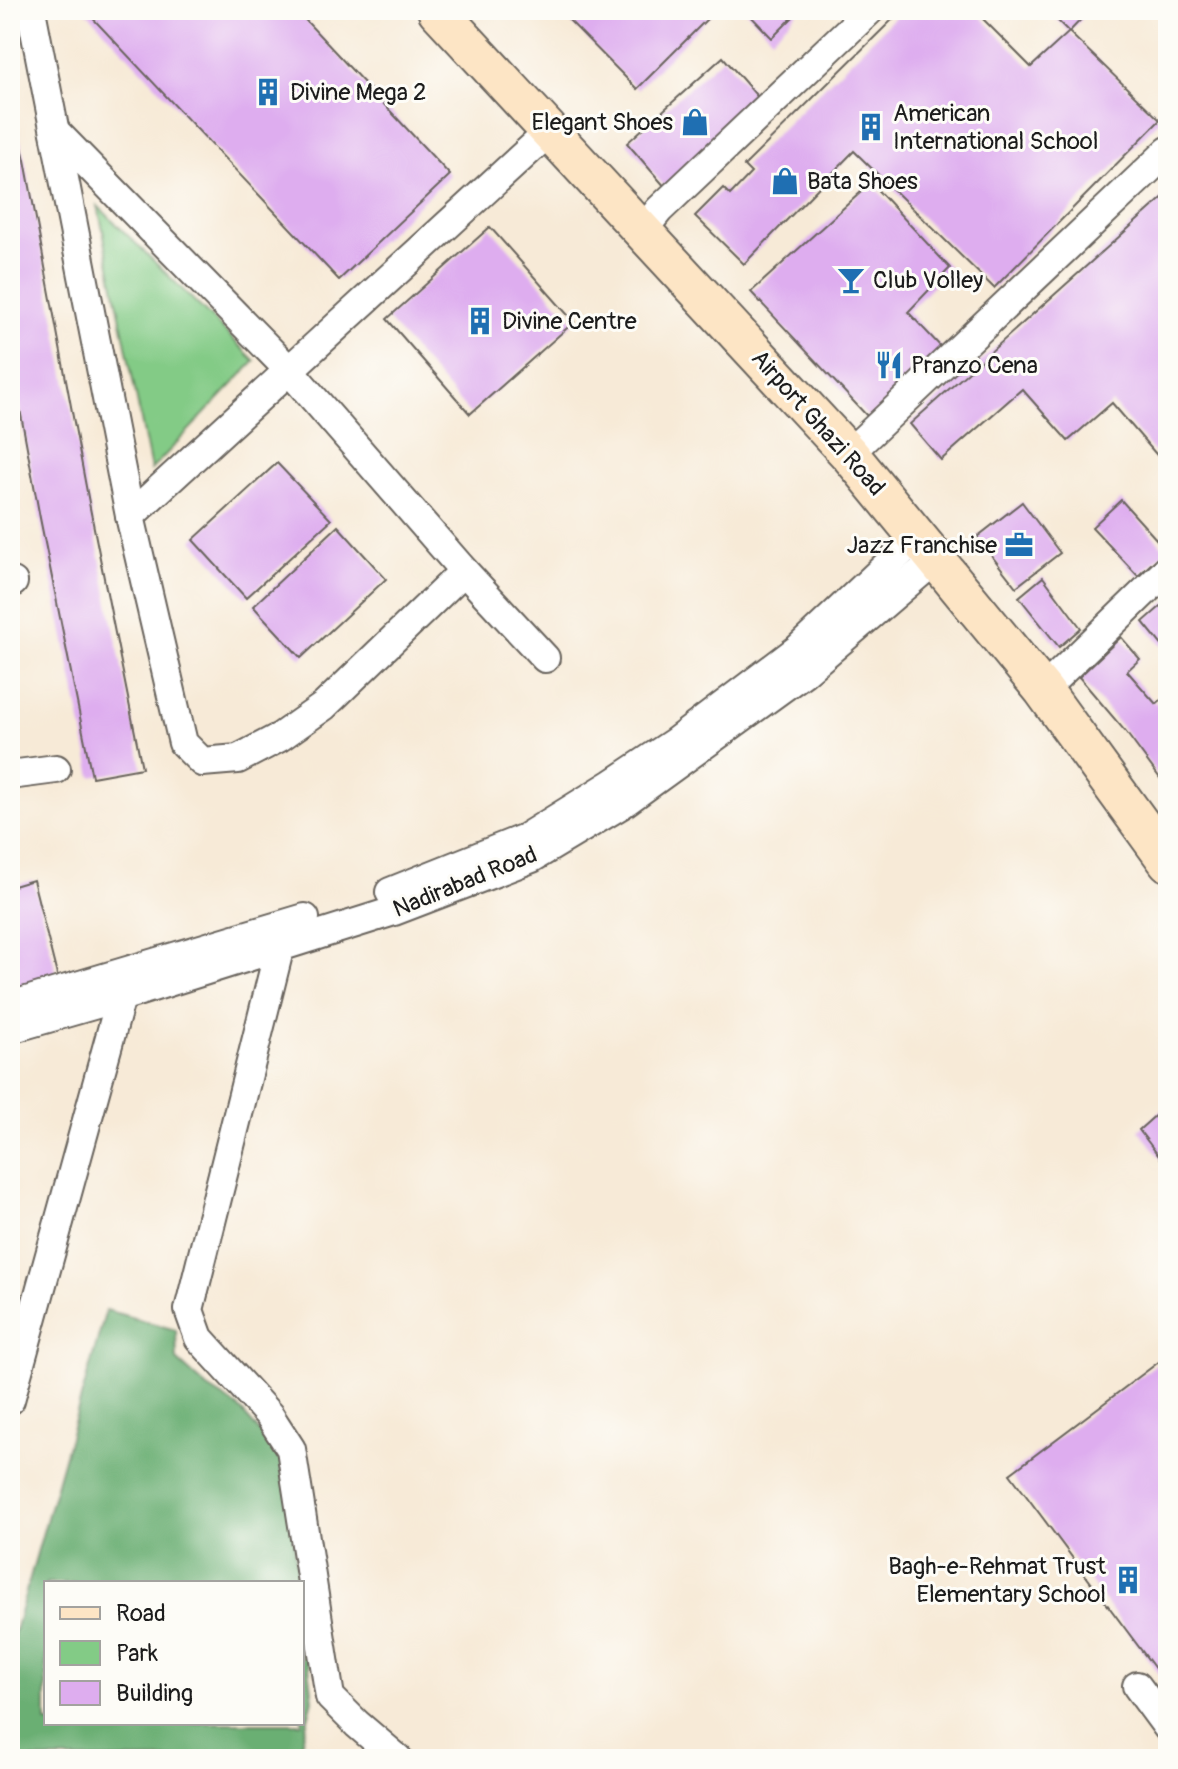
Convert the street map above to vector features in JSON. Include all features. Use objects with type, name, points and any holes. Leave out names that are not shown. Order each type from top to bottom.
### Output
[{"type":"main road","name":"Airport Ghazi Road","points":[[437,10],[850,455],[1043,690],[1168,862]]},
{"type":"street","points":[[31,10],[130,516],[183,743],[202,762],[238,759],[280,737],[324,706],[464,571]]},
{"type":"street","points":[[643,230],[659,210],[870,10]]},
{"type":"street","points":[[55,131],[289,370],[464,571],[545,658]]},
{"type":"street","points":[[130,516],[550,131]]},
{"type":"street","points":[[850,455],[1168,151]]},
{"type":"street","name":"Nadirabad Road","points":[[10,1029],[111,988],[382,895],[485,865],[532,858],[622,804],[803,673],[927,548]]},
{"type":"street","points":[[1043,690],[1168,569]]},
{"type":"street","points":[[10,775],[56,769]]},
{"type":"street","name":"Nadirabad Road","points":[[10,1006],[111,988],[280,946],[394,911],[485,865]]},
{"type":"street","points":[[280,946],[189,1310],[199,1338],[269,1415],[291,1449],[330,1697],[398,1759]]},
{"type":"street","points":[[10,1400],[111,988]]},
{"type":"street","points":[[1137,1686],[1168,1728]]},
{"type":"green space","points":[[98,206],[255,361],[151,470]]},
{"type":"green space","points":[[106,1310],[176,1330],[177,1360],[208,1388],[237,1406],[284,1460],[299,1581],[44,1581],[44,1725],[304,1725],[304,1626],[313,1700],[297,1759],[10,1759],[10,1648]]},
{"type":"building","name":"Divine Mega 2","points":[[85,10],[296,10],[450,175],[339,280]]},
{"type":"building","points":[[559,10],[716,10],[637,89]]},
{"type":"building","points":[[745,10],[800,10],[772,38]]},
{"type":"building","points":[[902,10],[974,10],[1031,67],[1069,32],[1160,120],[994,288],[854,151],[744,264],[695,216],[723,188],[730,195],[751,173],[744,166]]},
{"type":"building","points":[[1047,10],[1090,10],[1069,32]]},
{"type":"building","name":"Elegant Shoes","points":[[723,57],[762,102],[666,188],[627,143]]},
{"type":"building","points":[[10,95],[142,768],[92,777],[10,355]]},
{"type":"building","name":"Club Volley","points":[[871,183],[950,268],[908,312],[943,349],[869,418],[751,292]]},
{"type":"building","points":[[1168,193],[1168,468],[1112,403],[1068,441],[1022,389],[941,460],[910,424]]},
{"type":"building","name":"Divine Centre","points":[[490,227],[574,322],[470,414],[387,319]]},
{"type":"building","points":[[277,463],[331,520],[246,598],[193,540]]},
{"type":"building","points":[[1121,500],[1166,550],[1138,576],[1092,527]]},
{"type":"building","name":"Jazz Franchise","points":[[1022,502],[1060,553],[1016,587],[977,537]]},
{"type":"building","points":[[338,526],[386,579],[301,658],[253,606]]},
{"type":"building","points":[[1043,577],[1081,628],[1059,647],[1019,597]]},
{"type":"building","points":[[1168,600],[1168,653],[1143,622]]},
{"type":"building","points":[[1121,637],[1140,659],[1127,671],[1156,704],[1168,694],[1168,789],[1125,731],[1079,677]]},
{"type":"building","points":[[33,880],[58,979],[10,992],[10,887]]},
{"type":"building","points":[[1168,1104],[1168,1168],[1139,1130]]},
{"type":"building","name":"Bagh-e-Rehmat Trust Elementary School","points":[[1168,1355],[1168,1686],[1010,1474]]},
{"type":"place","name":"Divine Mega 2","points":[[268,92]]},
{"type":"place","name":"Elegant Shoes","points":[[695,122]]},
{"type":"place","name":"American International School","points":[[871,127]]},
{"type":"place","name":"Bata Shoes","points":[[785,181]]},
{"type":"place","name":"Club Volley","points":[[851,280]]},
{"type":"place","name":"Divine Centre","points":[[480,321]]},
{"type":"place","name":"Pranzo Cena","points":[[889,365]]},
{"type":"place","name":"Jazz Franchise","points":[[1019,545]]},
{"type":"place","name":"Bagh-e-Rehmat Trust Elementary School","points":[[1128,1580]]}]
